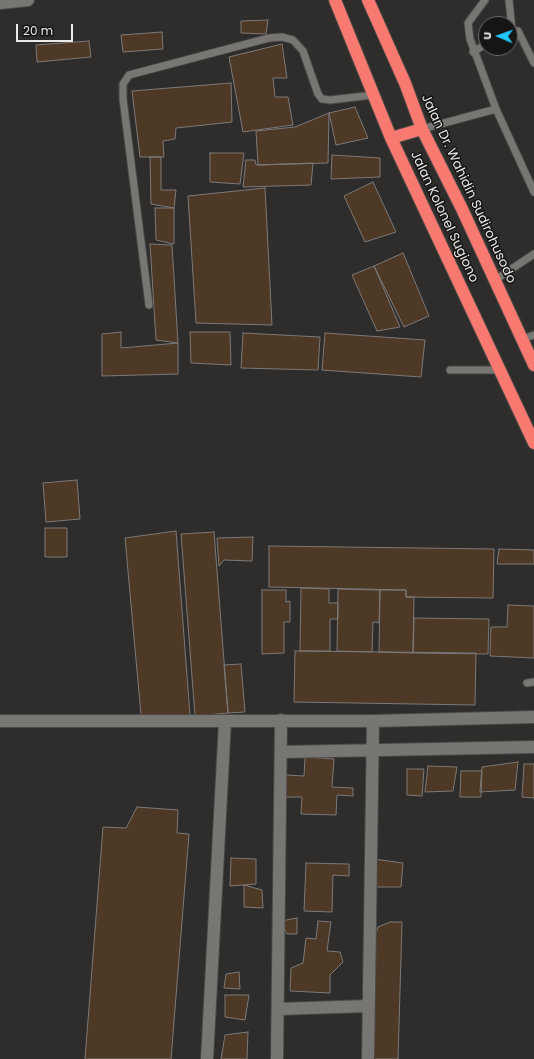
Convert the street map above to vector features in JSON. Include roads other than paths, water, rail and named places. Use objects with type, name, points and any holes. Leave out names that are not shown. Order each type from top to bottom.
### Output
[{"type":"highway","name":"Jalan Kolonel Sugiono","points":[[335,0],[391,138],[534,443]]},
{"type":"highway","name":"Jalan Dr. Wahidin Sudirohusodo","points":[[368,2],[405,83],[422,129],[534,364]]},
{"type":"highway","points":[[391,138],[422,129]]},
{"type":"street","points":[[0,3],[28,0]]},
{"type":"street","points":[[0,721],[373,720],[534,717]]},
{"type":"street","points":[[277,1059],[281,720]]},
{"type":"street","points":[[368,1059],[373,720]]},
{"type":"street","points":[[207,1059],[225,721]]},
{"type":"street","points":[[281,752],[534,747]]},
{"type":"street","points":[[278,1009],[368,1006]]},
{"type":"lane","points":[[486,0],[468,23],[468,33],[473,52],[496,109],[534,192]]},
{"type":"lane","points":[[509,0],[510,16]]},
{"type":"lane","points":[[518,31],[534,63]]},
{"type":"lane","points":[[150,305],[123,99],[123,84],[129,75],[270,38],[282,37],[293,40],[303,51],[318,94],[322,99],[330,100],[373,95]]},
{"type":"lane","points":[[473,52],[478,49]]},
{"type":"lane","points":[[422,129],[496,109]]},
{"type":"lane","points":[[495,280],[523,263],[534,254]]},
{"type":"lane","points":[[522,340],[534,334]]},
{"type":"lane","points":[[450,370],[499,370]]}]
